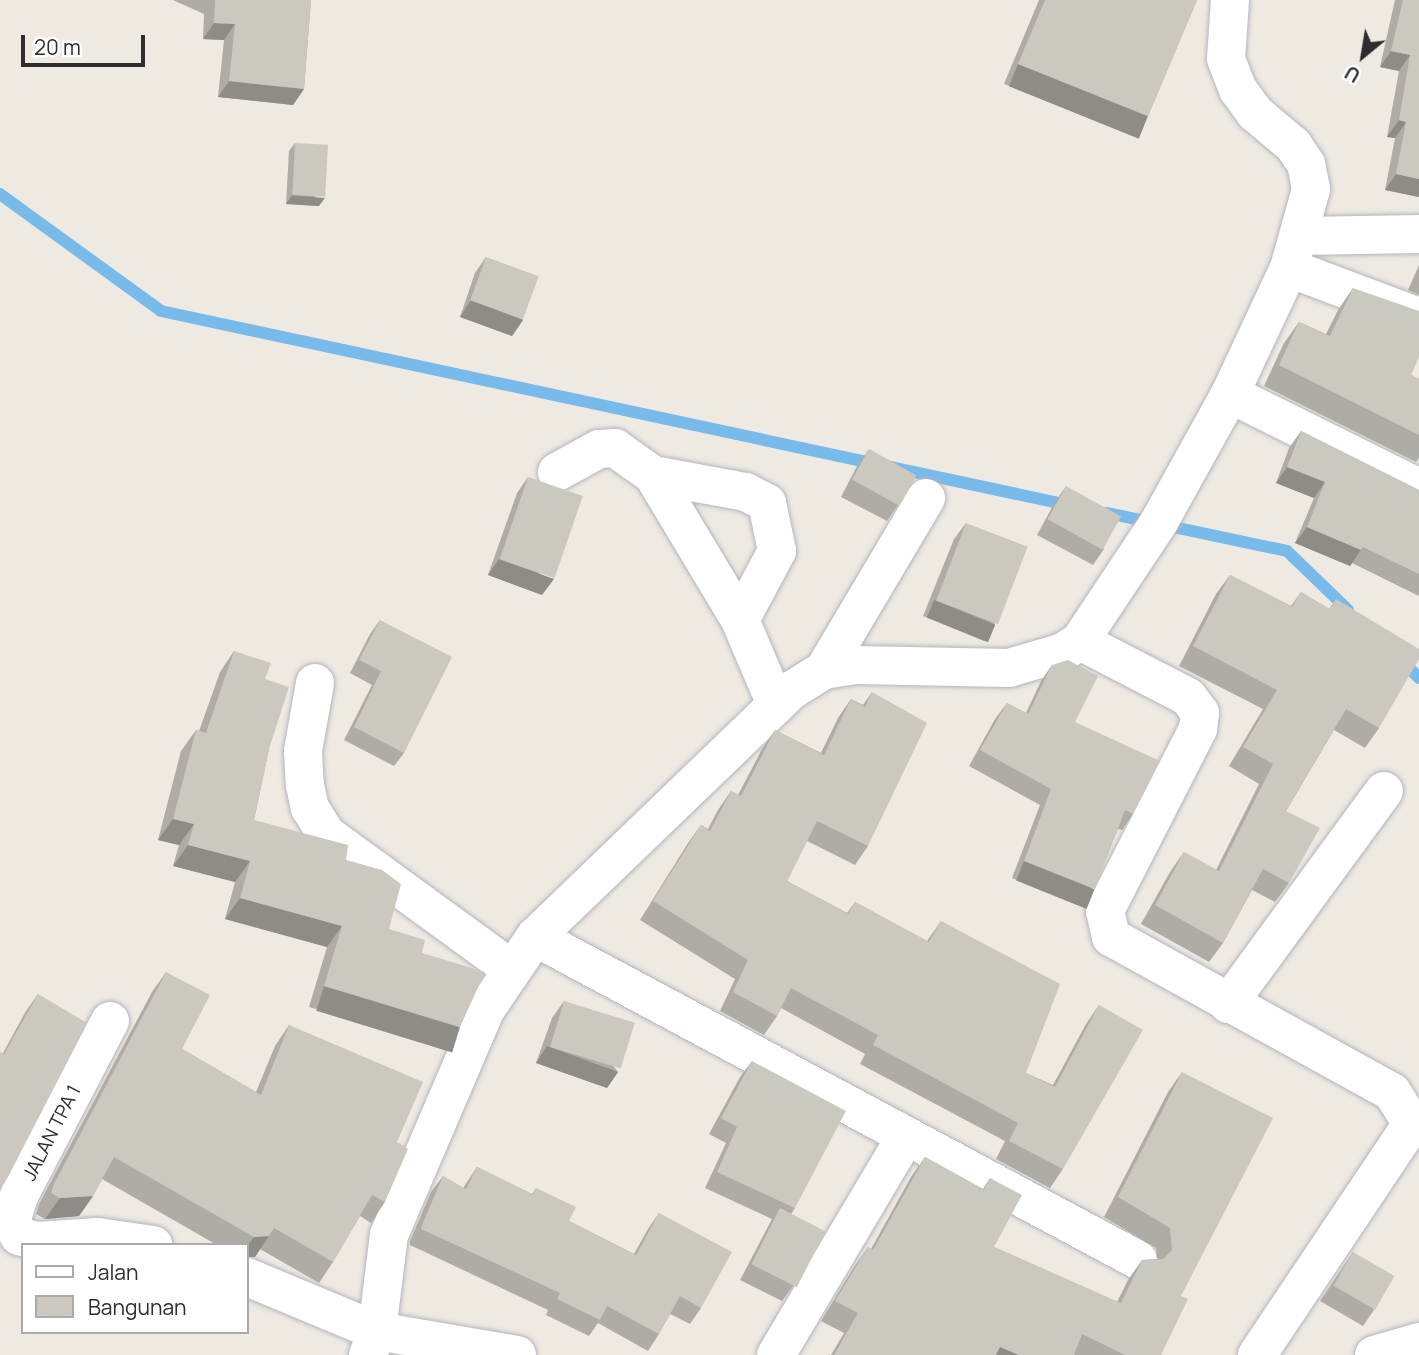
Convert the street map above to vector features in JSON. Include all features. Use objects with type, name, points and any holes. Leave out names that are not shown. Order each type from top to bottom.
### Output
[{"type":"street","points":[[824,670],[882,665],[1009,668],[1063,652],[1080,641],[1162,516],[1230,394],[1295,252],[1311,190],[1306,164],[1238,90],[1226,58],[1230,0]]},
{"type":"street","points":[[1295,252],[1419,234]]},
{"type":"street","points":[[1295,252],[1419,317]]},
{"type":"street","points":[[1230,394],[1419,488]]},
{"type":"street","points":[[557,472],[600,449],[615,448],[653,475],[740,620],[775,702]]},
{"type":"street","points":[[653,475],[746,492],[767,503],[777,551],[740,620]]},
{"type":"street","points":[[373,1343],[389,1235],[486,1009],[511,969],[535,937],[775,702],[824,670],[926,498]]},
{"type":"street","points":[[1080,641],[1188,696],[1199,713],[1198,729],[1105,911],[1111,937],[1121,946],[1392,1092],[1409,1119],[1407,1131],[1257,1355]]},
{"type":"street","points":[[315,682],[303,751],[305,785],[310,808],[326,834],[511,969]]},
{"type":"street","points":[[1228,1004],[1384,791]]},
{"type":"street","points":[[535,937],[904,1139],[1138,1260]]},
{"type":"street","name":"JALAN TPA 1","points":[[110,1021],[19,1196],[11,1222],[19,1237],[37,1241],[98,1237],[139,1243]]},
{"type":"street","points":[[776,1355],[904,1139]]},
{"type":"street","points":[[248,1278],[373,1343],[517,1355]]},
{"type":"street","points":[[1374,1355],[1419,1342]]},
{"type":"building","points":[[215,0],[311,0],[304,89],[229,81],[235,24],[214,23]]},
{"type":"building","points":[[1045,0],[1197,0],[1148,116],[1018,64]]},
{"type":"building","points":[[1403,0],[1419,0],[1419,179],[1396,174],[1406,122],[1399,120],[1410,55],[1391,51]]},
{"type":"building","points":[[295,143],[328,145],[325,197],[292,195]]},
{"type":"building","points":[[486,257],[539,276],[523,319],[470,300]]},
{"type":"building","points":[[1353,288],[1419,311],[1419,357],[1411,375],[1419,379],[1419,435],[1279,365],[1299,322],[1330,336]]},
{"type":"building","points":[[1301,431],[1419,490],[1419,574],[1363,547],[1361,550],[1307,527],[1325,482],[1287,467]]},
{"type":"building","points":[[869,449],[916,475],[899,506],[852,480]]},
{"type":"building","points":[[528,477],[583,496],[555,578],[500,559]]},
{"type":"building","points":[[1066,486],[1121,517],[1103,550],[1048,519]]},
{"type":"building","points":[[966,523],[1028,547],[998,624],[936,600]]},
{"type":"building","points":[[1230,575],[1292,607],[1301,592],[1330,609],[1336,599],[1419,649],[1419,659],[1379,728],[1346,709],[1286,811],[1320,828],[1289,883],[1263,869],[1223,943],[1155,905],[1184,852],[1219,871],[1273,764],[1243,747],[1277,690],[1193,646]]},
{"type":"building","points":[[380,620],[452,657],[404,753],[354,727],[381,671],[359,660]]},
{"type":"building","points":[[234,651],[271,663],[265,679],[289,687],[269,749],[254,820],[348,845],[346,860],[382,870],[401,884],[389,929],[425,940],[422,953],[485,972],[460,1027],[324,986],[342,926],[240,898],[250,861],[188,845],[194,824],[173,819],[196,730],[206,733]]},
{"type":"building","points":[[1068,660],[1098,676],[1075,722],[1160,761],[1133,814],[1125,810],[1095,889],[1024,861],[1051,789],[980,750],[1007,703],[1028,714],[1052,665]]},
{"type":"building","points":[[872,692],[927,723],[868,846],[817,821],[787,881],[848,914],[855,902],[929,942],[941,921],[1060,984],[1026,1073],[1055,1087],[1099,1005],[1143,1030],[1063,1169],[1009,1141],[1018,1123],[873,1045],[878,1035],[791,988],[777,1016],[733,992],[748,960],[653,901],[701,825],[710,831],[731,791],[741,796],[775,730],[824,755],[851,699],[865,707]]},
{"type":"building","points":[[166,972],[210,995],[182,1049],[261,1095],[289,1025],[423,1082],[397,1142],[408,1149],[385,1202],[372,1195],[333,1262],[274,1228],[269,1236],[254,1237],[114,1157],[93,1196],[60,1198],[51,1193]]},
{"type":"building","points":[[38,994],[87,1023],[0,1188],[0,1052],[4,1054]]},
{"type":"building","points":[[564,1001],[635,1023],[621,1069],[550,1047]]},
{"type":"building","points":[[752,1061],[846,1111],[795,1208],[717,1172],[737,1127],[721,1118]]},
{"type":"building","points":[[1182,1072],[1273,1118],[1181,1296],[1188,1299],[1161,1355],[1125,1355],[1082,1334],[1074,1355],[1019,1355],[1000,1347],[996,1355],[834,1355],[858,1313],[835,1301],[868,1247],[873,1250],[925,1157],[984,1190],[990,1178],[1022,1195],[994,1247],[1121,1303],[1142,1260],[1163,1259],[1172,1250],[1170,1228],[1118,1197]]},
{"type":"building","points":[[477,1167],[533,1195],[536,1188],[576,1207],[569,1221],[636,1255],[659,1213],[732,1252],[701,1308],[680,1296],[659,1334],[607,1306],[600,1320],[557,1299],[560,1293],[421,1229],[443,1176],[466,1189]]},
{"type":"building","points":[[780,1208],[825,1231],[797,1287],[751,1264]]},
{"type":"building","points":[[1353,1252],[1395,1276],[1375,1310],[1334,1286]]},
{"type":"waterway","points":[[0,194],[161,311],[1068,505]]},
{"type":"waterway","points":[[1107,513],[1287,551],[1348,610]]},
{"type":"waterway","points":[[1402,661],[1419,678]]}]
